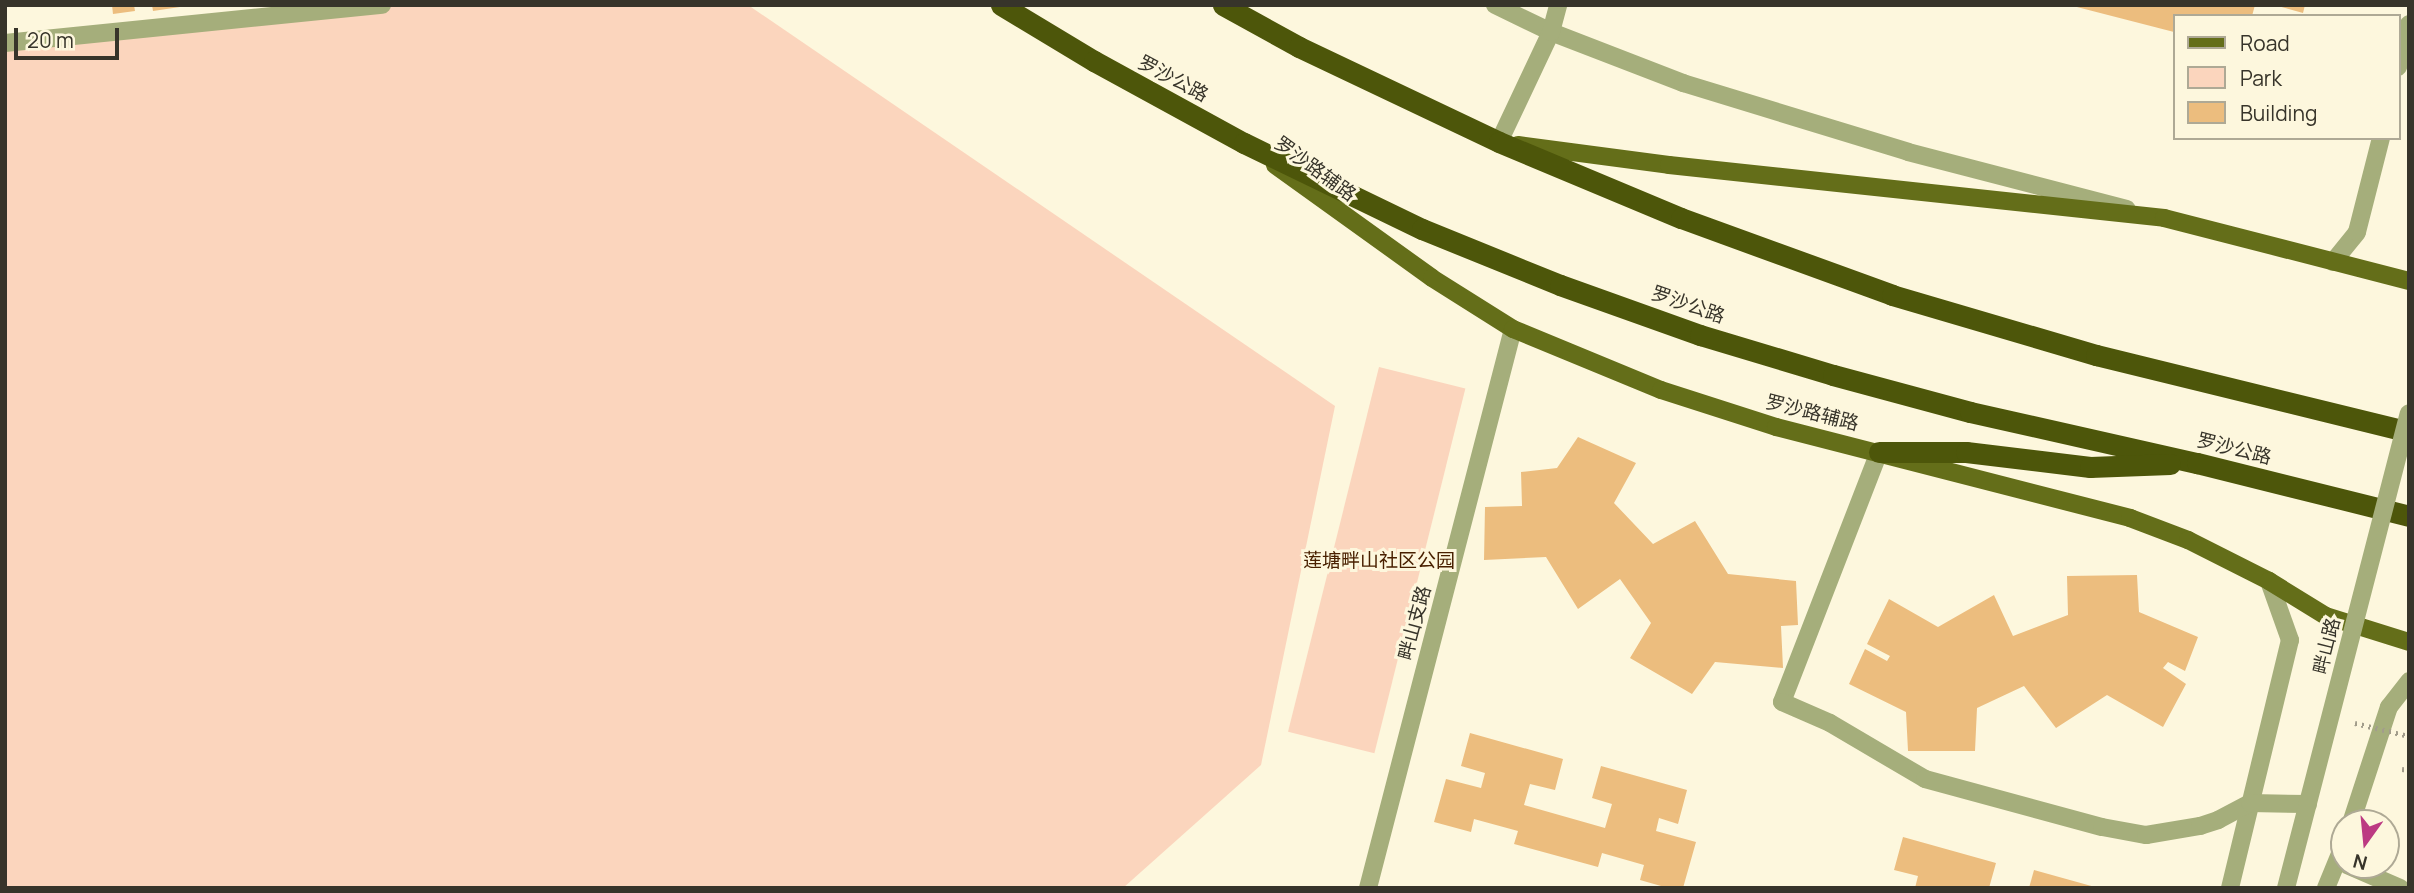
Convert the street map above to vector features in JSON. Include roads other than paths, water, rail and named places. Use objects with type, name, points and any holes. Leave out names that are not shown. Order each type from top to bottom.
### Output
[{"type":"highway","name":"罗沙公路","points":[[1001,5],[1094,61],[1244,143],[1422,229],[1560,285],[1700,335],[1970,412],[2197,463],[2409,516]]},
{"type":"highway","points":[[1223,5],[1299,47],[1499,142],[1681,218],[1892,295],[2096,355],[2409,432]]},
{"type":"highway","points":[[1879,452],[1966,452],[2090,467],[2197,463]]},
{"type":"main road","points":[[1499,142],[1669,165],[2164,218],[2409,281]]},
{"type":"main road","name":"罗沙路辅路","points":[[1244,143],[1432,278],[1513,329],[1661,390],[1776,427],[2130,517],[2188,540],[2269,581],[2326,616],[2409,642]]},
{"type":"street","points":[[5,43],[382,5]]},
{"type":"street","points":[[1495,5],[1551,32],[1683,83],[1908,152],[2164,218]]},
{"type":"street","points":[[1499,142],[1551,32],[1558,5]]},
{"type":"street","points":[[2400,60],[2409,24]]},
{"type":"street","points":[[2333,262],[2357,232],[2380,140]]},
{"type":"street","name":"畔山支路","points":[[1368,888],[1513,329]]},
{"type":"street","name":"畔山路","points":[[2287,888],[2409,414]]},
{"type":"street","points":[[1879,452],[1782,702],[1830,723],[1925,779],[2102,827],[2146,835],[2200,826],[2250,803],[2308,804]]},
{"type":"street","name":"畔山路","points":[[2230,888],[2290,640],[2269,581]]},
{"type":"street","points":[[2356,809],[2389,707],[2409,681]]},
{"type":"street","points":[[2382,879],[2399,888]]},
{"type":"park label","name":"莲塘畔山社区公园","points":[[1379,561]]}]
